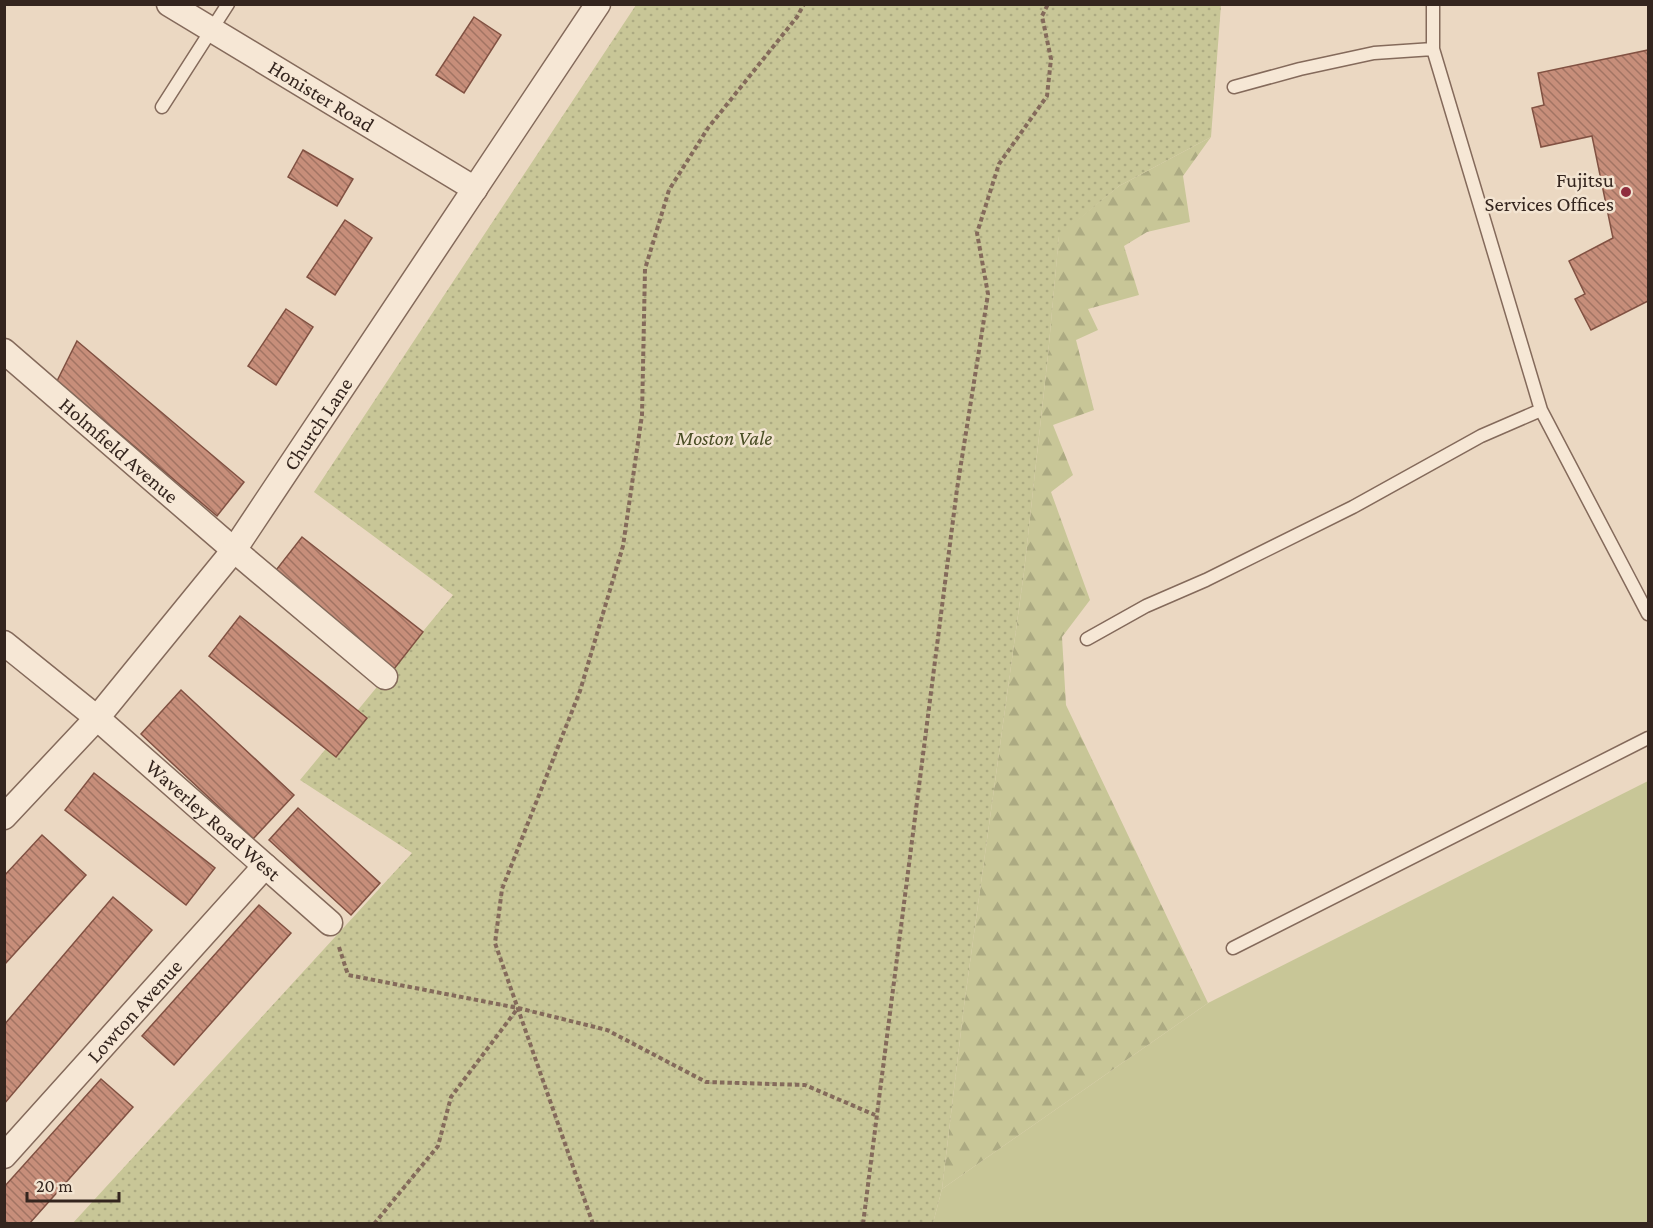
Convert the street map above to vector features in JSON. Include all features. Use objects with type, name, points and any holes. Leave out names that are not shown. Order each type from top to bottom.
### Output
[{"type":"street","name":"Honister Road","points":[[169,4],[475,189]]},
{"type":"street","name":"Church Lane","points":[[4,817],[98,718],[234,550],[598,4]]},
{"type":"street","name":"Holmfield Avenue","points":[[4,351],[234,550],[386,677]]},
{"type":"street","name":"Waverley Road West","points":[[4,643],[98,718],[330,923]]},
{"type":"street","name":"Lowton Avenue","points":[[4,1156],[265,866]]},
{"type":"lane","points":[[162,107],[228,4]]},
{"type":"lane","points":[[1433,4],[1433,49],[1540,410],[1648,614]]},
{"type":"lane","points":[[1234,87],[1300,69],[1374,53],[1433,49]]},
{"type":"lane","points":[[1087,639],[1146,606],[1206,580],[1353,507],[1481,436],[1540,410]]},
{"type":"lane","points":[[1233,948],[1648,738]]},
{"type":"path","points":[[593,1224],[495,943],[502,889],[580,691],[623,546],[642,415],[645,269],[669,190],[708,128],[797,17],[804,4]]},
{"type":"path","points":[[863,1224],[875,1115],[957,489],[988,294],[977,233],[999,164],[1047,96],[1051,59],[1042,16],[1048,4]]},
{"type":"path","points":[[330,923],[348,975],[518,1008],[607,1030],[706,1082],[805,1085],[875,1115]]},
{"type":"path","points":[[374,1224],[438,1146],[451,1097],[518,1008]]},
{"type":"green space","name":"Moston Vale","points":[[636,5],[1221,5],[1211,137],[1119,186],[1059,236],[1024,572],[964,1006],[942,1189],[933,1223],[72,1224],[412,853],[300,780],[453,595],[314,492]]},
{"type":"green space","points":[[1211,137],[1183,176],[1190,222],[1147,232],[1124,246],[1139,295],[1088,309],[1098,330],[1076,340],[1094,410],[1053,425],[1073,475],[1051,492],[1090,600],[1062,637],[1066,705],[1208,1003],[942,1189],[964,1006],[1024,572],[1059,235],[1119,186]]},
{"type":"green space","points":[[1648,781],[1648,1223],[933,1223],[942,1189],[1208,1003]]},
{"type":"building","points":[[474,17],[501,35],[464,93],[436,75]]},
{"type":"building","name":"Fujitsu Services Offices","points":[[1648,50],[1648,301],[1591,330],[1575,299],[1585,294],[1569,261],[1613,238],[1592,136],[1541,147],[1532,108],[1544,105],[1538,73]]},
{"type":"building","points":[[303,150],[353,179],[337,206],[288,177]]},
{"type":"building","points":[[345,220],[372,238],[335,295],[307,277]]},
{"type":"building","points":[[286,309],[313,327],[276,385],[248,366]]},
{"type":"building","points":[[77,341],[244,482],[217,516],[57,381]]},
{"type":"building","points":[[302,537],[423,632],[394,669],[273,574]]},
{"type":"building","points":[[240,616],[367,718],[336,757],[209,656]]},
{"type":"building","points":[[181,690],[294,795],[253,839],[141,734]]},
{"type":"building","points":[[94,773],[215,868],[186,905],[65,810]]},
{"type":"building","points":[[298,808],[380,883],[351,915],[269,840]]},
{"type":"building","points":[[42,835],[86,875],[4,965],[4,876]]},
{"type":"building","points":[[113,897],[152,930],[4,1104],[4,1025]]},
{"type":"building","points":[[259,905],[291,933],[174,1065],[142,1036]]},
{"type":"building","points":[[101,1079],[133,1107],[29,1224],[4,1224],[4,1187]]},
{"type":"place","name":"Fujitsu Services Offices","points":[[1626,192]]}]
